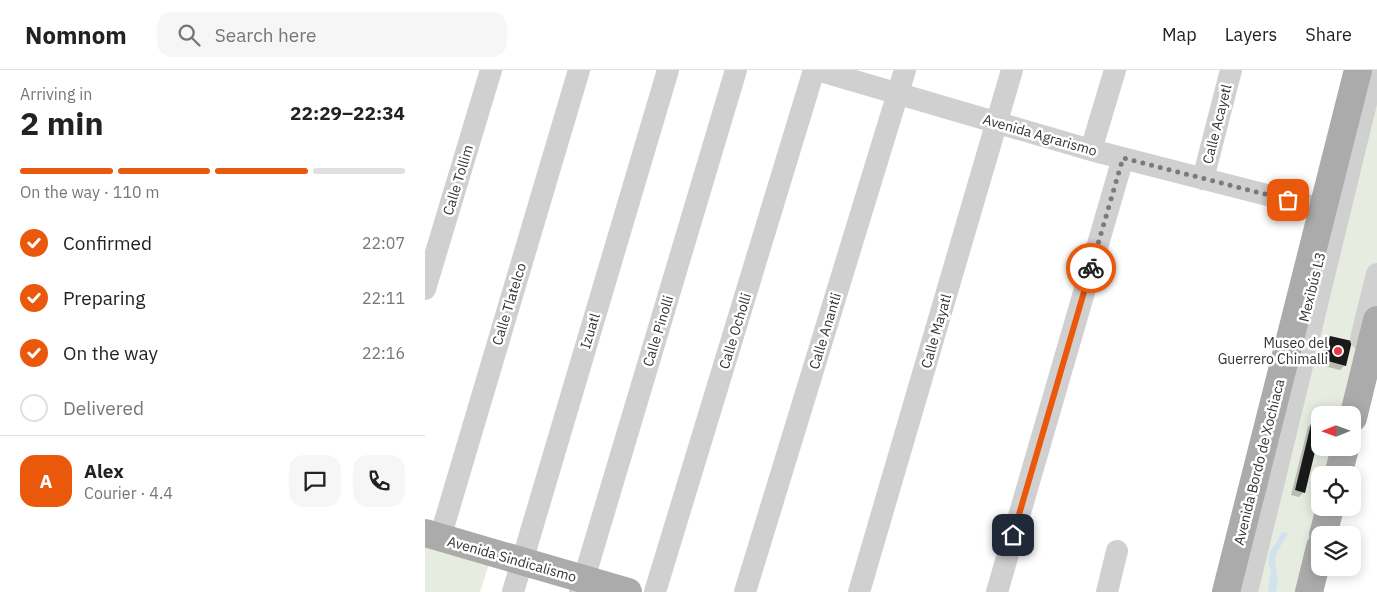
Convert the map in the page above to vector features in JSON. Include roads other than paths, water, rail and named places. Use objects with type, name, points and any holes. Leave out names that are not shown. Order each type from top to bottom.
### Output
[{"type":"main road","name":"Avenida Bordo de Xochiaca","points":[[1226,592],[1358,70]]},
{"type":"main road","points":[[1357,406],[1371,365],[1377,320]]},
{"type":"main road","name":"Avenida Sindicalismo","points":[[432,535],[522,561],[582,586],[628,592]]},
{"type":"main road","points":[[1309,592],[1313,576]]},
{"type":"street","name":"Calle Tollim","points":[[425,289],[491,70]]},
{"type":"street","name":"Calle Tlatelco","points":[[432,535],[579,70]]},
{"type":"street","name":"Izuatl","points":[[513,592],[668,70]]},
{"type":"street","name":"Calle Pinolli","points":[[582,586],[736,70]]},
{"type":"street","name":"Avenida Agrarismo","points":[[816,70],[1091,150],[1322,209]]},
{"type":"street","name":"Calle Ocholli","points":[[655,592],[816,70]]},
{"type":"street","name":"Calle Anantli","points":[[745,592],[905,70]]},
{"type":"street","name":"Calle Mayatl","points":[[859,592],[1012,70]]},
{"type":"street","points":[[1091,150],[1115,70]]},
{"type":"street","name":"Calle Acayetl","points":[[1203,179],[1231,70]]},
{"type":"street","name":"Mexibús L3","points":[[1235,592],[1367,70]]},
{"type":"street","points":[[1247,592],[1374,70]]},
{"type":"street","points":[[997,592],[1123,158]]},
{"type":"street","points":[[1344,406],[1377,274]]},
{"type":"street","points":[[1297,592],[1317,516]]},
{"type":"street","points":[[1107,592],[1117,551]]},
{"type":"water","points":[[1282,532],[1288,533],[1277,552],[1275,561],[1278,581],[1276,592],[1268,592],[1271,569],[1268,564],[1270,551]]},
{"type":"place","name":"Museo del Guerrero Chimalli","points":[[1338,351]]}]
